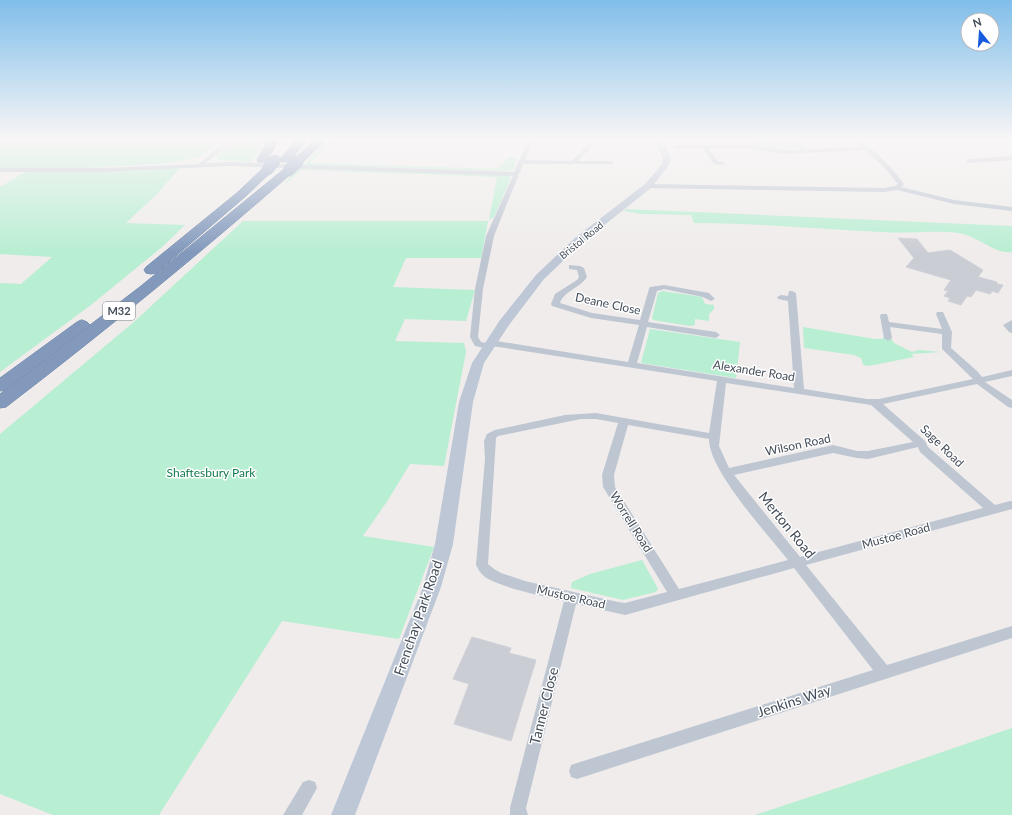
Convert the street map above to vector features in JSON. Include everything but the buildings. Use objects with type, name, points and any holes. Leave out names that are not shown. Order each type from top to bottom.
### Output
[{"type":"highway","name":"M32","points":[[230,211],[250,177]]},
{"type":"highway","name":"M32","points":[[0,402],[64,356],[193,252],[263,177]]},
{"type":"highway","name":"M32","points":[[0,386],[50,350],[230,211],[263,177]]},
{"type":"main road","name":"Bristol Road","points":[[489,344],[540,277],[559,258],[648,186],[656,177]]},
{"type":"main road","name":"Frenchay Park Road","points":[[343,815],[432,587],[444,544],[466,402],[478,363],[489,344]]},
{"type":"street","points":[[489,344],[478,344],[474,337],[479,289],[490,236],[515,177]]},
{"type":"street","points":[[897,177],[901,184],[897,188]]},
{"type":"street","points":[[648,186],[751,189],[885,190],[897,188],[954,202],[1012,209]]},
{"type":"street","name":"Deane Close","points":[[572,267],[580,268],[583,277],[580,282],[558,296],[555,304],[591,315],[644,324]]},
{"type":"street","points":[[632,365],[654,289],[658,288],[706,294],[711,299]]},
{"type":"street","points":[[781,297],[792,296],[799,392]]},
{"type":"street","points":[[940,314],[948,332],[946,349],[980,379],[982,384],[1012,405]]},
{"type":"street","points":[[888,338],[885,320],[948,332]]},
{"type":"street","points":[[1012,322],[1007,325],[1012,330]]},
{"type":"street","points":[[644,324],[701,328],[716,334]]},
{"type":"street","name":"Alexander Road","points":[[489,344],[722,379],[860,402],[874,402],[1012,373]]},
{"type":"street","name":"Merton Road","points":[[722,379],[714,446],[726,473],[884,672]]},
{"type":"street","name":"Sage Road","points":[[874,402],[921,442],[924,449],[992,509]]},
{"type":"street","name":"Mustoe Road","points":[[714,438],[596,416],[581,416],[497,433],[490,438],[490,459],[482,565],[489,573],[497,578],[571,598],[625,609],[1010,505]]},
{"type":"street","name":"Worrell Road","points":[[624,421],[608,475],[609,487],[676,595]]},
{"type":"street","name":"Wilson Road","points":[[726,473],[833,449],[844,449],[859,455],[869,455],[921,442]]},
{"type":"street","name":"Tanner Close","points":[[519,815],[518,808],[571,598]]},
{"type":"street","name":"Jenkins Way","points":[[577,772],[1012,632]]},
{"type":"street","points":[[292,815],[309,788]]},
{"type":"green space","points":[[17,177],[172,177],[156,195],[126,223],[185,225],[162,247],[91,305],[0,372],[0,283],[21,284],[52,257],[0,254],[0,187]]},
{"type":"green space","points":[[290,177],[293,177],[286,183],[285,182]]},
{"type":"green space","points":[[497,177],[510,177],[511,178],[494,217],[489,220]]},
{"type":"green space","points":[[627,209],[1012,226],[1012,252],[999,251],[972,237],[958,233],[892,232],[765,225],[694,223],[691,215],[642,214],[623,211]]},
{"type":"green space","name":"Shaftesbury Park","points":[[243,221],[488,221],[481,258],[406,258],[393,287],[475,290],[466,321],[405,319],[395,341],[464,343],[466,352],[444,466],[410,464],[388,500],[363,536],[434,547],[399,639],[282,621],[159,815],[53,815],[0,794],[0,434],[135,321]]},
{"type":"green space","points":[[662,291],[702,297],[705,304],[714,305],[714,309],[709,314],[709,321],[695,319],[695,325],[690,326],[653,320],[652,318],[658,293]]},
{"type":"green space","points":[[803,327],[875,339],[883,339],[883,337],[891,338],[894,343],[912,352],[919,350],[941,352],[911,354],[914,357],[869,366],[863,365],[861,358],[854,355],[804,348]]},
{"type":"green space","points":[[650,329],[740,342],[736,378],[641,363]]},
{"type":"green space","points":[[642,560],[658,589],[656,592],[623,600],[571,588],[572,582],[590,574]]},
{"type":"green space","points":[[1012,728],[1012,815],[755,815],[855,782]]}]
